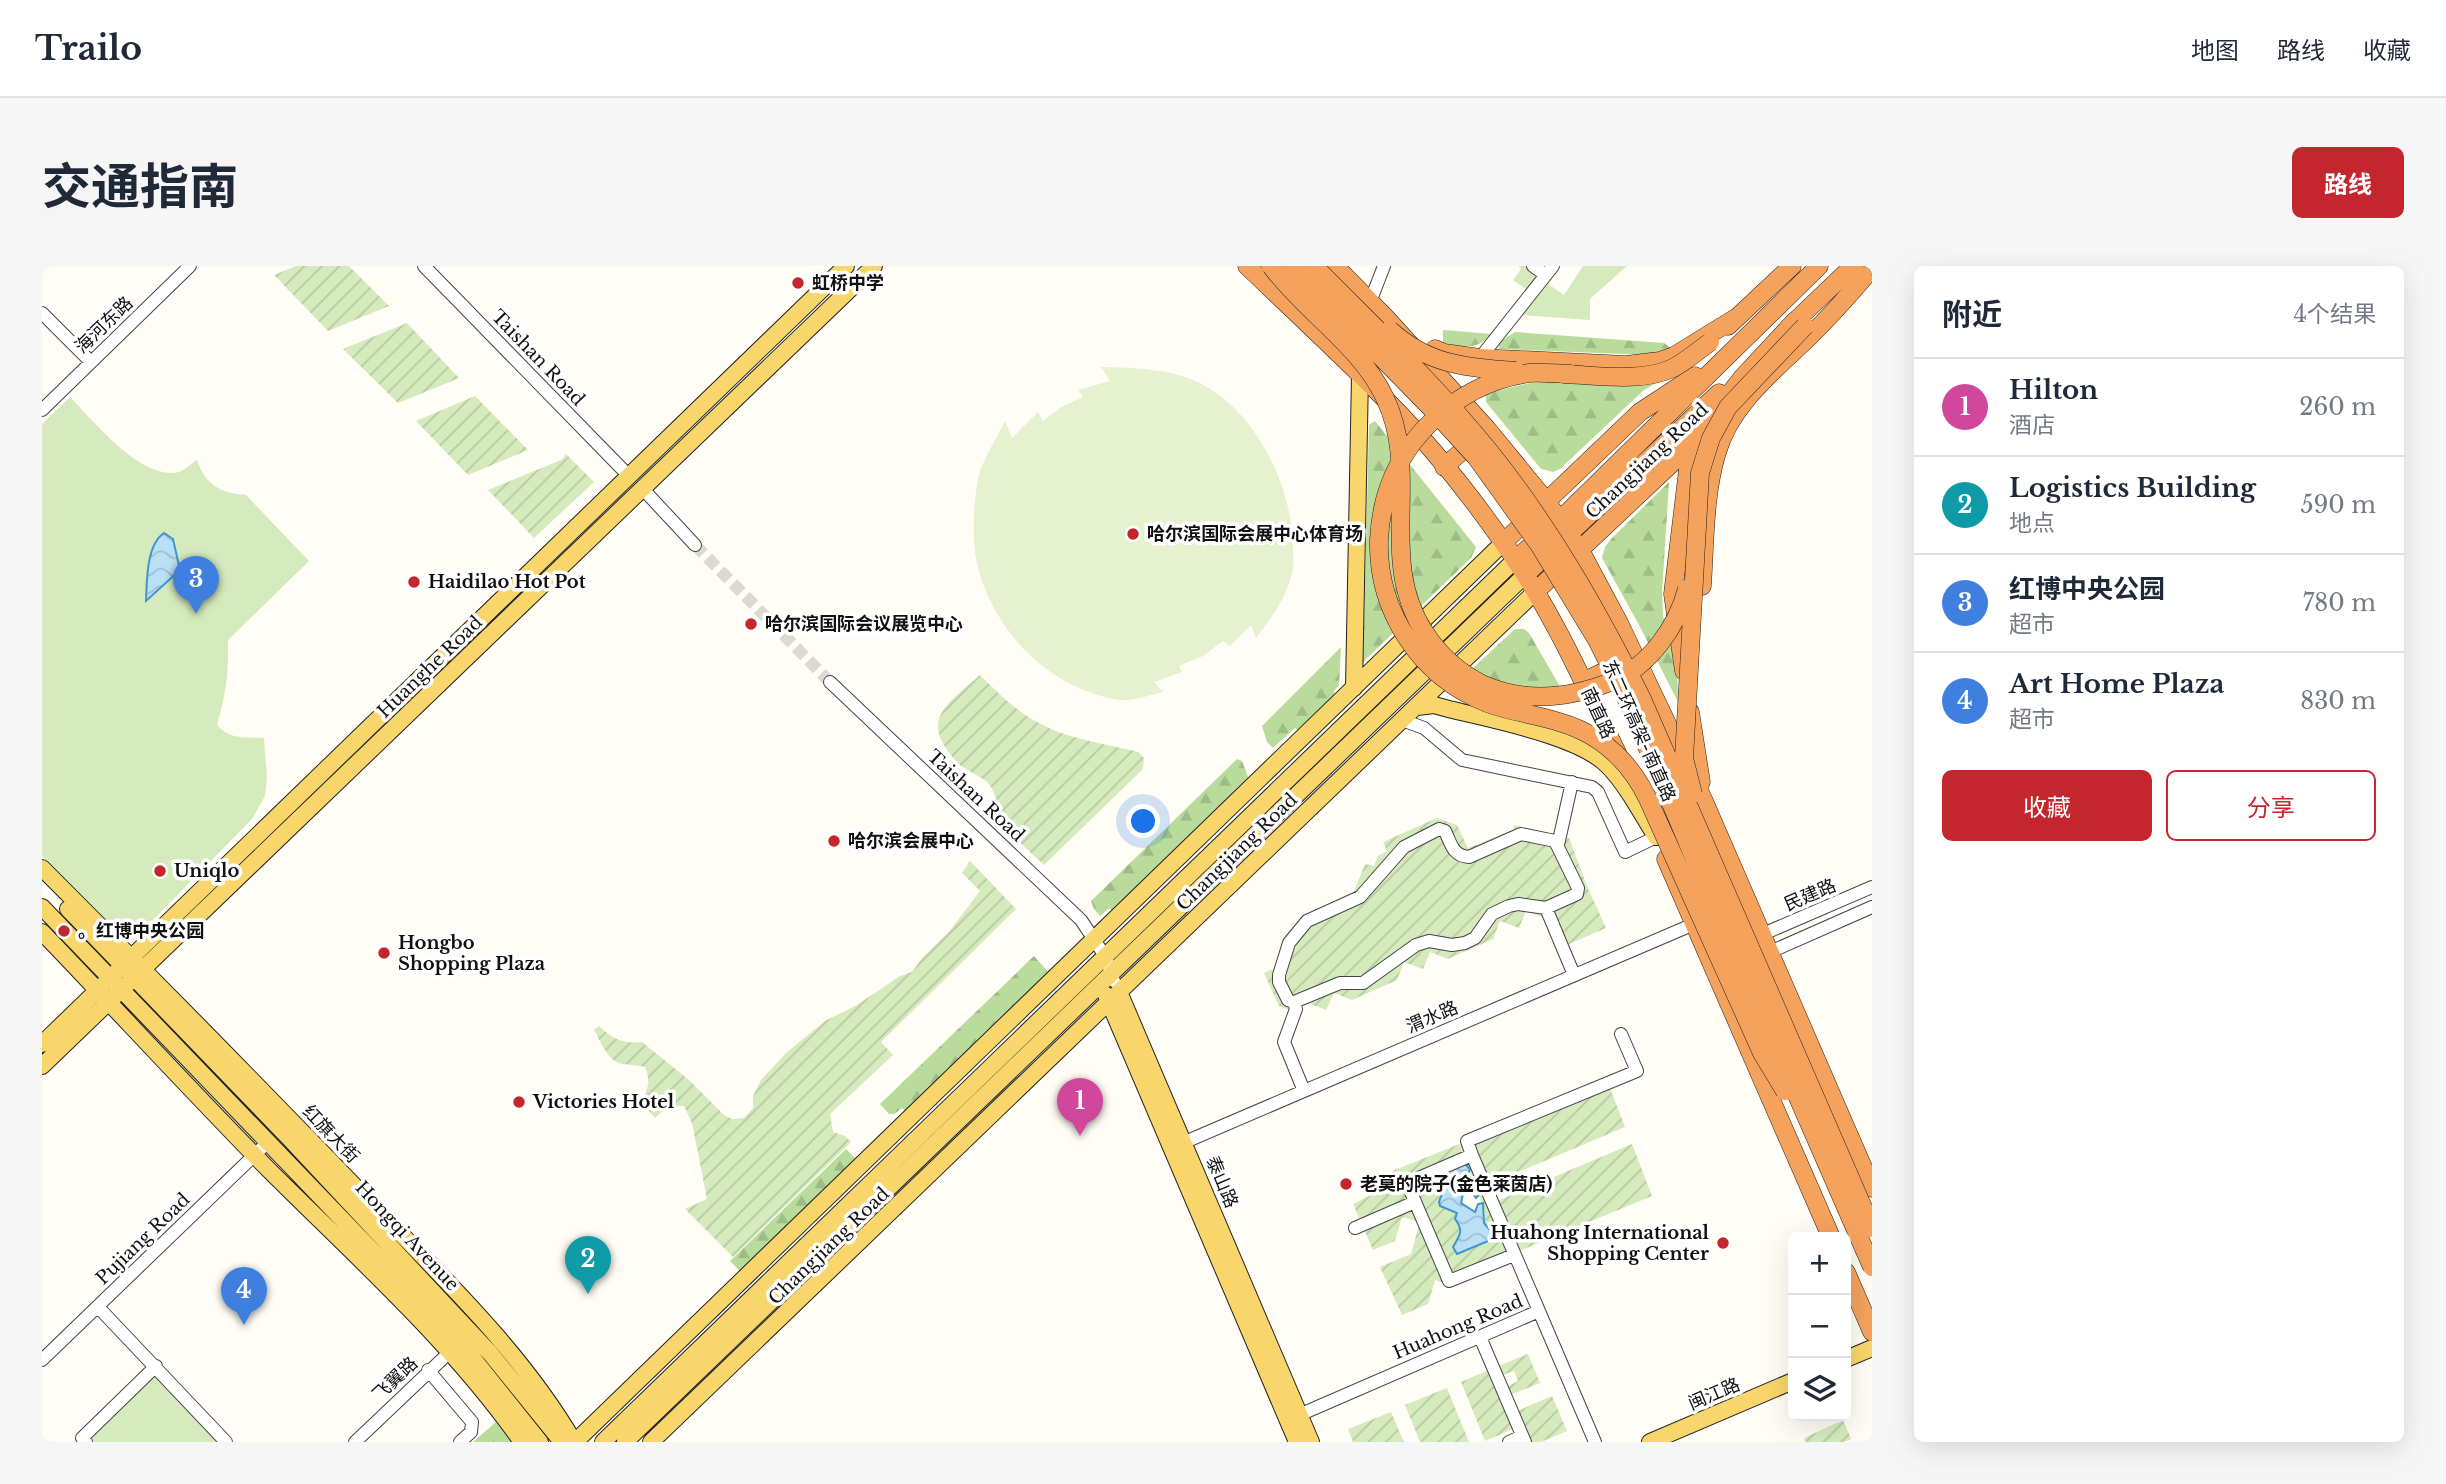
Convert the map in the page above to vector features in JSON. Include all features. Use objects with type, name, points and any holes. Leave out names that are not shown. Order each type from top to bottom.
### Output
[{"type":"highway","name":"南直路","points":[[1247,266],[1385,399],[1444,467],[1503,542],[1535,591],[1583,682],[1656,836],[1828,1232]]},
{"type":"highway","points":[[1264,266],[1285,304]]},
{"type":"highway","points":[[1271,266],[1359,359],[1384,395],[1395,420],[1400,447],[1402,483],[1399,544],[1404,587],[1414,614],[1431,642],[1464,674],[1489,687],[1534,696],[1578,694],[1618,679],[1645,659],[1671,627],[1685,596],[1694,543]]},
{"type":"highway","name":"东二环高架-南直路","points":[[1292,266],[1476,457],[1511,504],[1567,589],[1597,640],[1629,704],[1824,1139],[1872,1228]]},
{"type":"highway","name":"东二环高架-南直路","points":[[1314,266],[1488,449],[1552,536],[1609,632],[1642,699],[1824,1139],[1872,1267]]},
{"type":"highway","points":[[1326,266],[1403,342],[1434,358],[1471,368],[1572,374]]},
{"type":"highway","points":[[1335,266],[1487,429],[1546,501],[1580,550],[1635,655],[1703,799],[1872,1188]]},
{"type":"highway","points":[[1792,266],[1710,342],[1673,368],[1629,376],[1531,373],[1493,383],[1448,406],[1421,432],[1402,456],[1384,501],[1379,547],[1385,592],[1393,614],[1414,649],[1426,662],[1448,681],[1486,703],[1576,728],[1601,741],[1625,761],[1660,824],[1762,1053],[1824,1139]]},
{"type":"highway","name":"Changjiang Road","points":[[1565,527],[1728,356],[1819,266]]},
{"type":"highway","name":"Changjiang Road","points":[[1520,567],[1800,323],[1853,266]]},
{"type":"highway","points":[[1703,799],[1673,594],[1688,470],[1714,414],[1742,377],[1800,323],[1872,268]]},
{"type":"highway","points":[[1694,736],[1708,496],[1717,452],[1742,405],[1872,268]]},
{"type":"highway","points":[[1386,318],[1425,345],[1444,353],[1480,358],[1626,365],[1674,356],[1734,319]]},
{"type":"highway","points":[[1800,323],[1719,420],[1705,453],[1700,473],[1694,543],[1684,758],[1688,780],[1795,1032],[1824,1139]]},
{"type":"highway","points":[[1503,542],[1640,412],[1728,356]]},
{"type":"highway","points":[[1535,591],[1672,463],[1704,407]]},
{"type":"highway","points":[[1444,467],[1487,429]]},
{"type":"highway","points":[[1583,682],[1635,655]]},
{"type":"highway","points":[[1851,1284],[1872,1332]]},
{"type":"main road","name":"Huanghe Road","points":[[42,1044],[846,266]]},
{"type":"main road","name":"Huanghe Road","points":[[42,1066],[874,266]]},
{"type":"main road","points":[[1354,688],[1360,376]]},
{"type":"main road","points":[[575,1442],[1077,947],[1095,938],[1503,542]]},
{"type":"main road","name":"Changjiang Road","points":[[603,1442],[1105,956],[1520,567]]},
{"type":"main road","name":"Changjiang Road","points":[[625,1442],[1106,979],[1520,567]]},
{"type":"main road","points":[[651,1442],[1535,591]]},
{"type":"main road","points":[[1417,706],[1434,705],[1547,735],[1599,758],[1622,784],[1656,836]]},
{"type":"main road","name":"红旗大街","points":[[42,868],[126,961],[462,1299],[497,1338],[559,1417],[575,1442]]},
{"type":"main road","points":[[42,882],[126,961]]},
{"type":"main road","name":"Hongqi Avenue","points":[[42,907],[103,983],[268,1142],[540,1442]]},
{"type":"main road","points":[[42,932],[103,983]]},
{"type":"main road","name":"泰山路","points":[[1077,947],[1093,968],[1106,979],[1114,997],[1297,1442]]},
{"type":"main road","name":"Hongqi Avenue","points":[[139,974],[490,1353],[562,1442]]},
{"type":"main road","points":[[116,996],[255,1155],[421,1318],[455,1346],[522,1442]]},
{"type":"main road","name":"泰山路","points":[[1114,997],[1185,1142],[1311,1442]]},
{"type":"main road","points":[[1848,1358],[1872,1348]]},
{"type":"main road","points":[[1851,1364],[1872,1355]]},
{"type":"main road","name":"闽江路","points":[[1650,1442],[1788,1383]]},
{"type":"main road","name":"闽江路","points":[[1666,1442],[1788,1390]]},
{"type":"main road","points":[[559,1417],[568,1422],[584,1424],[610,1409]]},
{"type":"street","name":"海河东路","points":[[42,410],[190,266]]},
{"type":"street","name":"Taishan Road","points":[[424,266],[628,475]]},
{"type":"street","points":[[1370,302],[1384,266]]},
{"type":"street","points":[[1480,358],[1550,271],[1533,266]]},
{"type":"street","points":[[42,313],[91,362]]},
{"type":"street","points":[[642,488],[695,545]]},
{"type":"street","name":"Taishan Road","points":[[830,682],[1081,920],[1095,938]]},
{"type":"street","points":[[1402,720],[1424,728],[1462,760],[1592,787],[1598,792],[1625,852],[1656,836]]},
{"type":"street","points":[[1558,845],[1572,782]]},
{"type":"street","points":[[1439,830],[1445,831],[1455,853],[1469,857],[1521,834],[1555,841],[1558,845],[1578,888],[1577,894],[1546,908],[1518,904],[1509,906],[1492,914],[1475,938],[1465,943],[1452,945],[1429,941],[1416,945],[1363,983],[1340,984],[1294,1002],[1288,1000],[1279,982],[1289,943],[1307,921],[1360,897],[1404,847],[1415,840],[1439,830]]},
{"type":"street","name":"民建路","points":[[1763,934],[1872,887]]},
{"type":"street","name":"民建路","points":[[1770,952],[1872,907]]},
{"type":"street","points":[[1546,908],[1574,975]]},
{"type":"street","name":"渭水路","points":[[1185,1142],[1694,924]]},
{"type":"street","name":"泰山路","points":[[1095,938],[1105,956],[1106,979]]},
{"type":"street","points":[[1294,1002],[1296,1009],[1284,1042],[1304,1091]]},
{"type":"street","points":[[1539,1311],[1467,1141],[1637,1071],[1621,1034]]},
{"type":"street","name":"Pujiang Road","points":[[42,1360],[268,1142]]},
{"type":"street","points":[[1472,1155],[1407,1183],[1450,1281],[1514,1255]]},
{"type":"street","points":[[1355,1228],[1415,1202]]},
{"type":"street","points":[[98,1307],[226,1442]]},
{"type":"street","name":"Huahong Road","points":[[1298,1415],[1539,1311],[1595,1442]]},
{"type":"street","points":[[1480,1336],[1523,1439],[1508,1442]]},
{"type":"street","name":"飞翼路","points":[[355,1442],[455,1346]]},
{"type":"street","points":[[86,1442],[82,1438],[156,1366]]},
{"type":"street","points":[[428,1370],[472,1422],[471,1432],[460,1442]]},
{"type":"green space","points":[[296,266],[349,266],[389,306],[328,331],[274,275]]},
{"type":"green space","points":[[1519,266],[1560,266],[1548,284],[1564,295],[1583,266],[1627,266],[1590,299],[1590,320],[1522,315],[1537,297],[1513,280],[1521,269]]},
{"type":"green space","points":[[407,323],[459,378],[398,403],[343,349]]},
{"type":"green space","points":[[1443,330],[1491,334],[1480,343],[1463,346],[1443,343]]},
{"type":"green space","points":[[1515,332],[1664,343],[1672,349],[1648,355],[1499,349],[1498,343]]},
{"type":"green space","name":"哈尔滨国际会展中心体育场","points":[[1101,367],[1167,372],[1193,380],[1224,399],[1256,435],[1269,456],[1286,501],[1293,547],[1293,568],[1286,591],[1256,638],[1251,625],[1230,646],[1223,641],[1203,656],[1179,666],[1182,672],[1154,682],[1163,692],[1126,700],[1102,696],[1075,686],[1056,676],[1023,648],[997,614],[988,595],[977,564],[974,541],[979,476],[1005,421],[1012,438],[1038,412],[1043,421],[1061,407],[1083,397],[1078,390],[1110,381]]},
{"type":"green space","points":[[1550,381],[1660,381],[1644,390],[1560,469],[1553,472],[1541,469],[1486,402],[1486,395],[1494,392]]},
{"type":"green space","points":[[475,396],[528,450],[468,475],[416,421]]},
{"type":"green space","points":[[70,397],[119,446],[149,467],[164,472],[179,472],[197,460],[209,482],[222,490],[246,495],[309,561],[228,640],[226,683],[217,725],[233,735],[264,738],[267,778],[265,796],[252,819],[148,925],[125,935],[115,931],[42,856],[42,424]]},
{"type":"green space","points":[[1375,421],[1476,547],[1471,558],[1363,662],[1369,425]]},
{"type":"green space","points":[[566,454],[594,482],[534,538],[488,490],[561,460]]},
{"type":"green space","points":[[1669,482],[1662,593],[1663,616],[1677,656],[1678,702],[1602,558],[1611,539]]},
{"type":"green space","points":[[1515,629],[1524,629],[1529,633],[1562,690],[1505,686],[1471,670]]},
{"type":"green space","points":[[1341,647],[1339,685],[1334,691],[1335,698],[1299,731],[1295,728],[1273,748],[1267,742],[1262,726]]},
{"type":"green space","points":[[980,675],[1015,708],[1050,729],[1138,752],[1144,758],[1143,769],[1044,865],[1005,827],[987,782],[956,761],[939,734],[938,723],[948,703]]},
{"type":"green space","points":[[1237,759],[1242,761],[1250,782],[1114,912],[1109,908],[1100,916],[1091,901]]},
{"type":"green space","points":[[1437,818],[1457,825],[1468,848],[1513,830],[1514,825],[1569,838],[1606,928],[1558,949],[1544,918],[1526,911],[1519,928],[1500,921],[1493,939],[1448,959],[1430,952],[1423,969],[1404,962],[1397,980],[1352,1000],[1334,993],[1326,1010],[1308,1003],[1290,1011],[1279,1006],[1264,973],[1275,968],[1283,938],[1301,917],[1352,896],[1365,864],[1374,866],[1378,856],[1387,851],[1383,842]]},
{"type":"green space","points":[[970,861],[1016,909],[881,1042],[893,1055],[830,1114],[833,1132],[845,1136],[851,1142],[733,1257],[685,1209],[707,1199],[692,1123],[684,1106],[667,1107],[655,1118],[641,1102],[648,1085],[645,1067],[613,1060],[594,1030],[599,1026],[619,1040],[642,1042],[689,1080],[724,1115],[732,1119],[744,1118],[753,1108],[753,1096],[761,1080],[786,1053],[825,1021],[857,1005],[900,976],[912,972],[948,933],[980,891],[962,873]]},
{"type":"green space","points":[[1034,956],[1051,975],[906,1112],[902,1108],[889,1114],[880,1104]]},
{"type":"green space","points":[[1608,1083],[1625,1127],[1490,1184],[1497,1201],[1632,1144],[1652,1196],[1519,1251],[1505,1259],[1506,1263],[1453,1286],[1435,1280],[1428,1304],[1402,1315],[1380,1267],[1411,1254],[1420,1222],[1402,1217],[1395,1241],[1373,1250],[1353,1204],[1385,1188],[1392,1171],[1467,1141],[1472,1155],[1448,1166],[1440,1180],[1445,1184],[1439,1203],[1457,1213],[1455,1219],[1462,1231],[1454,1247],[1457,1254],[1492,1239],[1493,1235],[1484,1223],[1485,1211],[1475,1185],[1465,1183],[1470,1170],[1463,1162],[1476,1155],[1469,1140]]},
{"type":"green space","points":[[846,1149],[858,1161],[741,1272],[730,1261]]},
{"type":"green space","points":[[1528,1354],[1540,1383],[1511,1395],[1508,1386],[1518,1381],[1514,1371],[1503,1375],[1498,1366]]},
{"type":"green space","points":[[1493,1368],[1518,1427],[1485,1441],[1461,1382]]},
{"type":"green space","points":[[154,1373],[221,1442],[94,1442],[89,1437]]},
{"type":"green space","points":[[1447,1388],[1469,1442],[1420,1442],[1405,1405]]},
{"type":"green space","points":[[1552,1396],[1567,1431],[1541,1442],[1532,1442],[1517,1411]]},
{"type":"green space","points":[[1391,1412],[1404,1442],[1353,1442],[1348,1429]]},
{"type":"green space","points":[[1843,1421],[1851,1439],[1844,1442],[1805,1442],[1804,1438]]},
{"type":"green space","points":[[496,1422],[512,1442],[473,1442]]},
{"type":"water","points":[[164,533],[173,539],[180,570],[146,601],[151,555],[158,539]]},
{"type":"water","points":[[1463,1162],[1470,1169],[1465,1183],[1475,1185],[1479,1195],[1476,1198],[1473,1194],[1463,1194],[1461,1203],[1475,1212],[1478,1204],[1483,1203],[1484,1223],[1494,1235],[1493,1239],[1457,1254],[1453,1247],[1460,1233],[1455,1219],[1457,1213],[1440,1206],[1445,1185],[1440,1180],[1449,1168]]},
{"type":"tunnel","points":[[695,545],[830,682]]},
{"type":"place","name":"虹桥中学","points":[[798,283]]},
{"type":"place","name":"哈尔滨国际会展中心体育场","points":[[1133,534]]},
{"type":"place","name":"Haidilao Hot Pot","points":[[414,582]]},
{"type":"place","name":"红博中央公园","points":[[196,614]]},
{"type":"place","name":"哈尔滨国际会议展览中心","points":[[751,624]]},
{"type":"place","name":"哈尔滨会展中心","points":[[834,841]]},
{"type":"place","name":"Uniqlo","points":[[160,871]]},
{"type":"place","name":"。红博中央公园","points":[[64,931]]},
{"type":"place","name":"Hongbo Shopping Plaza","points":[[384,953]]},
{"type":"place","name":"Victories Hotel","points":[[519,1102]]},
{"type":"place","name":"Hilton","points":[[1080,1136]]},
{"type":"place","name":"老莫的院子(金色莱茵店)","points":[[1346,1184]]},
{"type":"place","name":"Huahong International Shopping Center","points":[[1723,1243]]},
{"type":"place","name":"Logistics Building","points":[[588,1294]]},
{"type":"place","name":"Art Home Plaza","points":[[244,1325]]}]
